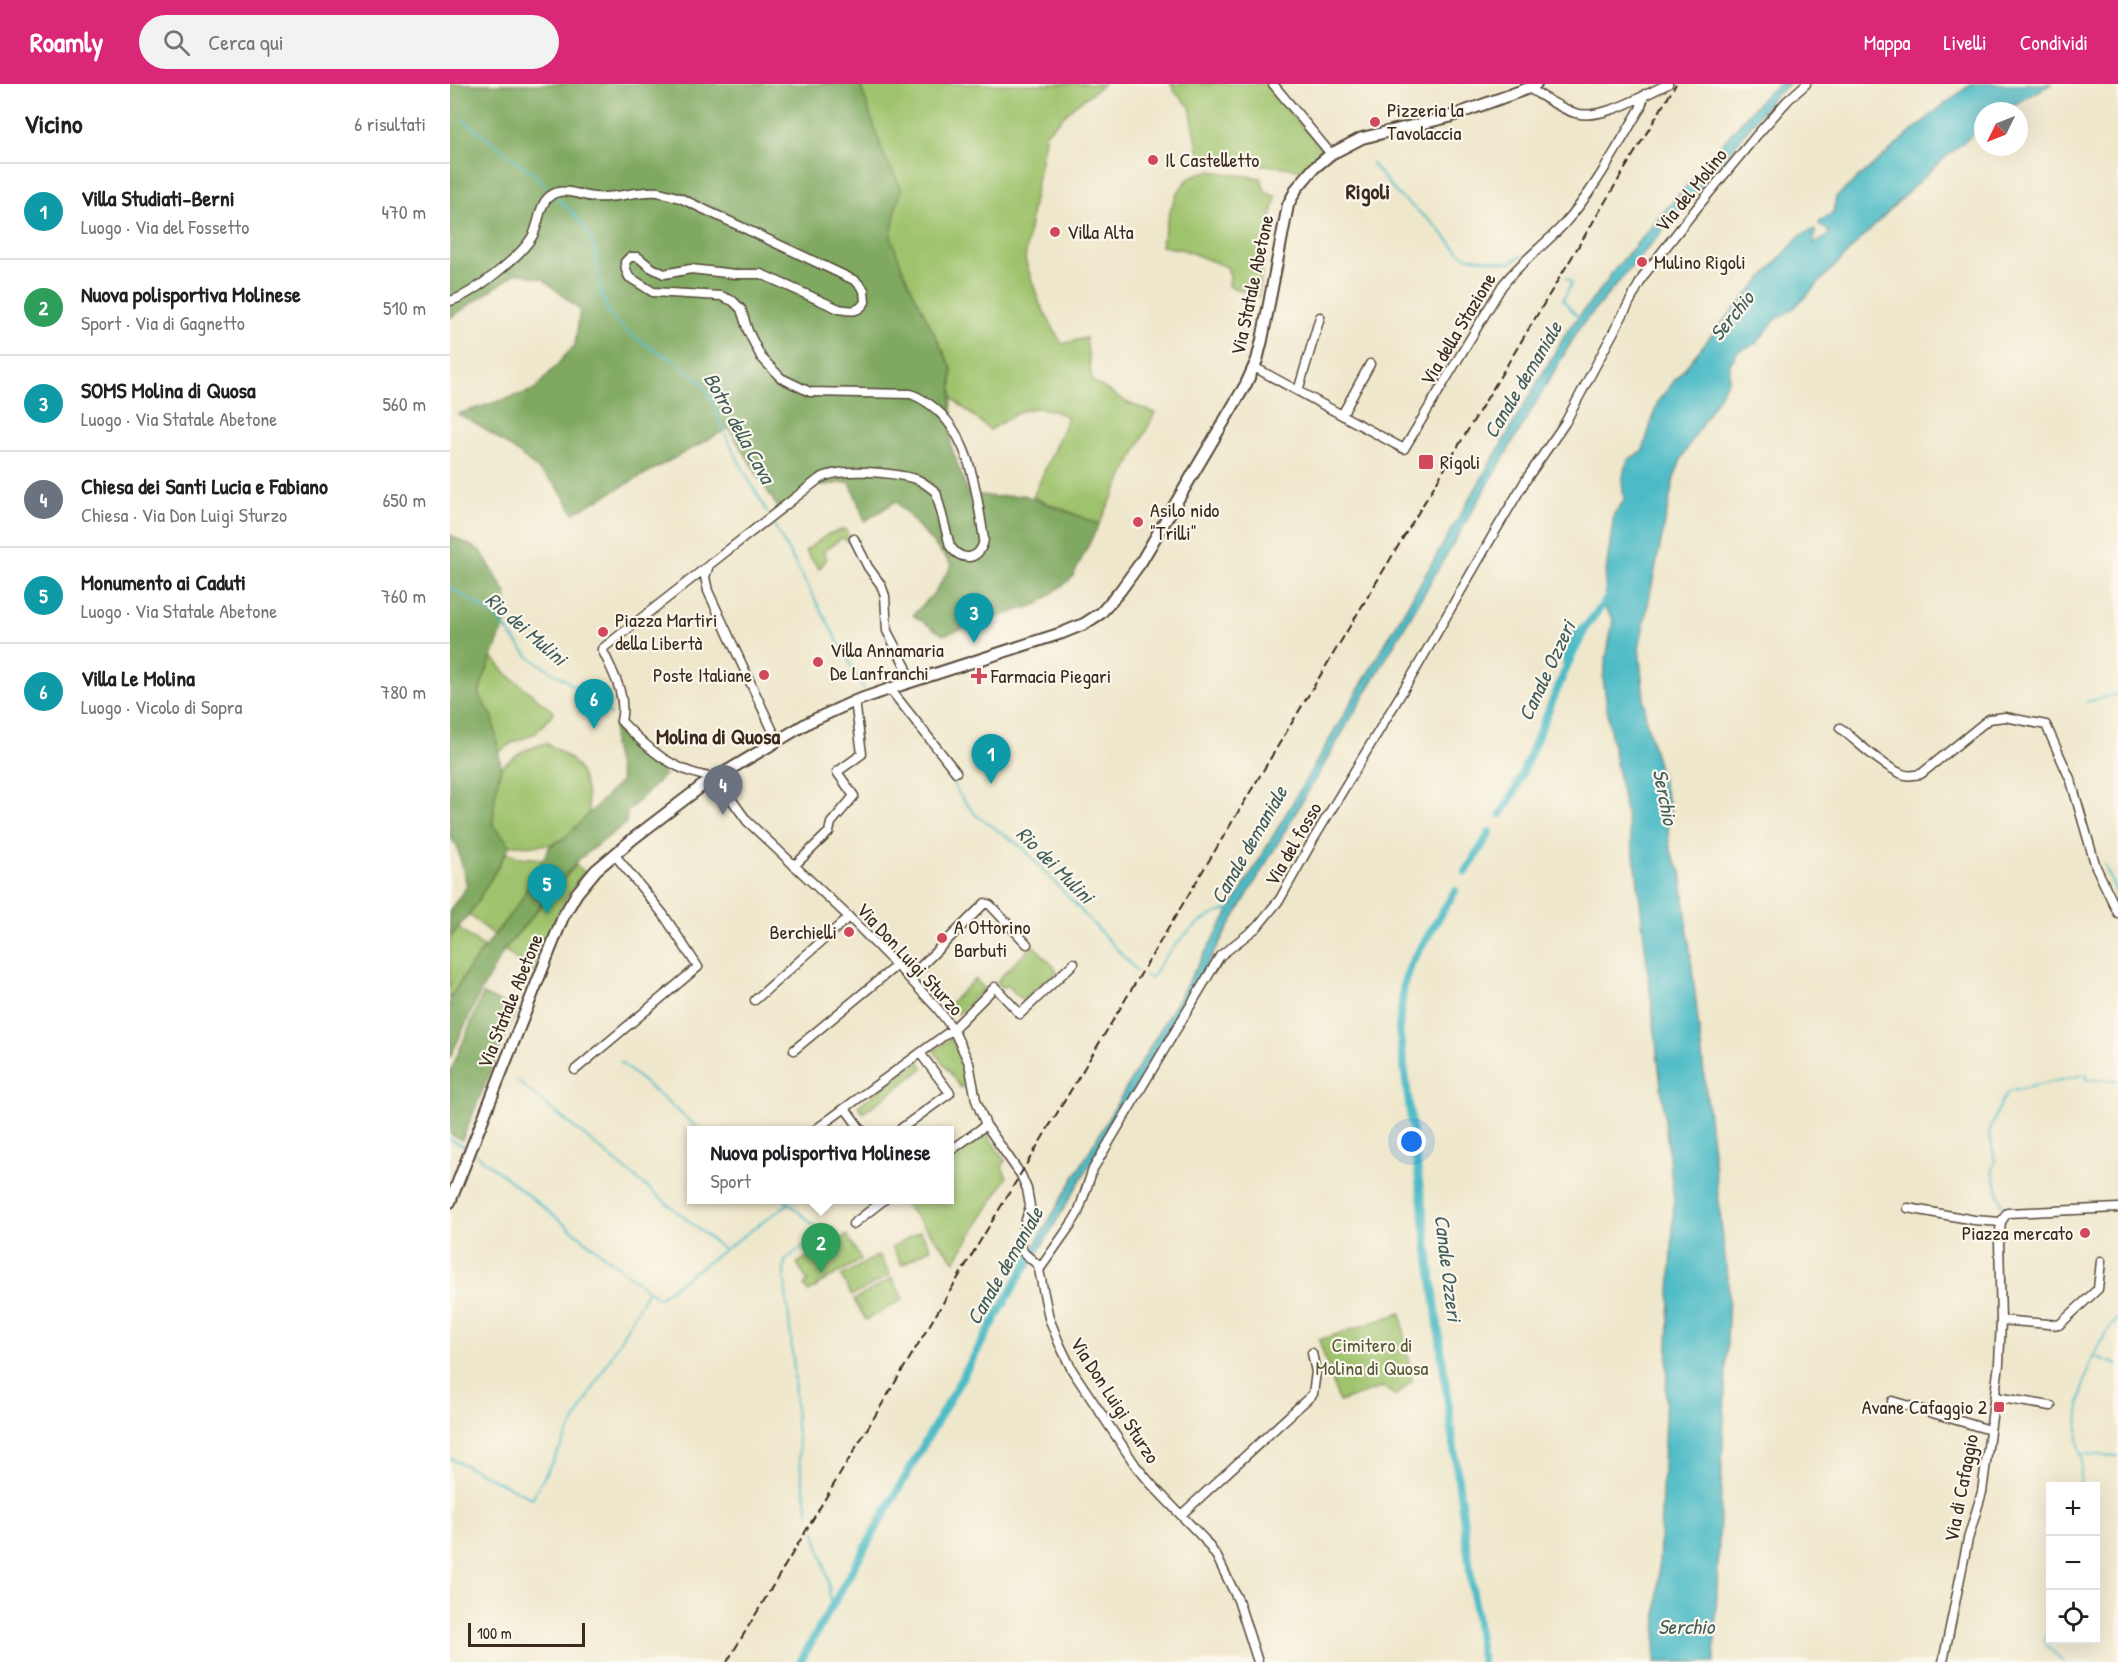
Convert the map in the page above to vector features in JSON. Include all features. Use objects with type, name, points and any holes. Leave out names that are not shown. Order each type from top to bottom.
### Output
[{"type":"main road","name":"Via Statale Abetone","points":[[450,1202],[563,917],[577,892],[589,878],[614,854],[716,778],[825,713],[896,687],[1062,633],[1084,624],[1101,612],[1120,591],[1152,544],[1254,367],[1262,340],[1288,205],[1308,173],[1331,154],[1362,138],[1449,117],[1533,86]]},
{"type":"street","points":[[1273,84],[1331,154]]},
{"type":"street","points":[[1533,86],[1563,108],[1585,115],[1598,114],[1668,84]]},
{"type":"street","name":"Via del Molino","points":[[1565,423],[1644,275],[1756,136],[1788,100],[1806,84]]},
{"type":"street","name":"Via della Stazione","points":[[1254,367],[1404,448],[1502,286],[1515,269],[1563,225],[1582,202],[1640,109],[1645,94]]},
{"type":"street","points":[[450,301],[462,298],[497,272],[522,249],[531,239],[538,225],[543,203],[550,196],[561,191],[594,197],[657,192],[680,198],[856,281],[864,290],[866,302],[861,309],[852,312],[839,309],[761,274],[735,274],[691,269],[664,274],[650,267],[638,257],[630,257],[626,262],[629,277],[653,292],[721,297],[733,302],[741,309],[748,331],[761,357],[781,378],[810,392],[911,394],[933,406],[959,438],[971,469],[982,531],[983,547],[973,556],[962,557],[955,553],[950,546],[936,492],[918,479],[855,472],[831,474],[819,479],[602,649],[620,687],[623,704],[621,722],[662,759],[699,776],[716,778]]},
{"type":"street","points":[[1298,391],[1320,317]]},
{"type":"street","points":[[1342,415],[1370,364]]},
{"type":"street","name":"Via del fosso","points":[[1038,1266],[1078,1213],[1093,1169],[1220,956],[1257,927],[1280,899],[1527,478],[1565,423]]},
{"type":"street","points":[[854,539],[868,567],[881,585],[885,596],[887,631],[906,667],[896,687],[956,772]]},
{"type":"street","points":[[709,566],[705,577],[708,591],[777,740]]},
{"type":"street","points":[[794,866],[829,832],[831,823],[855,796],[837,772],[862,754],[855,701]]},
{"type":"street","points":[[1840,728],[1888,764],[1903,774],[1911,776],[1921,774],[1989,719],[2005,717],[2046,724],[2071,781],[2096,867],[2118,913]]},
{"type":"street","name":"Via Don Luigi Sturzo","points":[[716,778],[747,820],[897,965],[953,1029],[969,1063],[976,1100],[986,1125],[1021,1175],[1029,1195],[1029,1212],[1020,1241],[1024,1253],[1038,1266],[1049,1318],[1072,1370],[1136,1466],[1204,1539],[1229,1578],[1244,1615],[1258,1662]]},
{"type":"street","points":[[575,1070],[698,967],[663,914],[614,854]]},
{"type":"street","points":[[909,978],[986,903],[1027,944]]},
{"type":"street","points":[[755,999],[849,917]]},
{"type":"street","points":[[822,1126],[953,1029],[995,987],[1020,1014],[1074,963]]},
{"type":"street","points":[[794,1050],[897,965]]},
{"type":"street","points":[[906,1126],[950,1093],[920,1053]]},
{"type":"street","points":[[845,1108],[858,1126]]},
{"type":"street","points":[[954,1148],[986,1125]]},
{"type":"street","points":[[853,1224],[879,1204]]},
{"type":"street","points":[[1908,1208],[1974,1220],[2001,1222],[2007,1213],[2118,1209]]},
{"type":"street","name":"Via di Cafaggio","points":[[1943,1662],[1968,1539],[1982,1492],[1995,1397],[2001,1320],[2001,1222]]},
{"type":"street","points":[[2001,1320],[2060,1325],[2098,1289],[2101,1260]]},
{"type":"street","points":[[1181,1515],[1313,1394],[1316,1372],[1312,1353]]},
{"type":"street","points":[[1995,1397],[2051,1406]]},
{"type":"street","points":[[1892,1401],[1990,1430]]},
{"type":"green space","points":[[450,84],[860,84],[883,153],[902,190],[896,207],[891,237],[904,273],[952,369],[951,446],[968,493],[994,497],[1024,495],[1099,524],[1072,578],[1038,604],[943,635],[913,615],[935,592],[952,565],[896,501],[865,521],[850,482],[816,486],[781,513],[729,428],[574,513],[556,485],[518,453],[479,425],[458,414],[534,390],[575,345],[580,310],[543,279],[517,273],[450,318]]},
{"type":"green space","points":[[860,84],[1104,84],[1074,106],[1046,133],[1025,260],[1040,304],[1062,344],[1086,338],[1092,381],[1128,403],[1155,413],[1099,524],[1033,497],[1068,417],[1045,409],[1027,409],[990,430],[952,398],[952,369],[904,273],[891,237],[896,207],[902,190],[883,153]]},
{"type":"green space","points":[[1171,84],[1266,84],[1324,152],[1307,167],[1300,169],[1200,158],[1190,107],[1174,91]]},
{"type":"green space","points":[[1209,171],[1261,178],[1265,191],[1276,197],[1269,225],[1258,297],[1229,286],[1230,276],[1227,267],[1184,250],[1161,246],[1172,207],[1181,188],[1195,175]]},
{"type":"green space","points":[[845,529],[853,544],[842,538],[823,552],[827,559],[819,569],[805,551],[828,534]]},
{"type":"green space","points":[[450,535],[481,551],[506,593],[508,616],[481,685],[479,696],[493,717],[501,767],[495,795],[493,824],[510,845],[475,906],[450,938],[450,910],[467,886],[457,846],[450,837]]},
{"type":"green space","points":[[492,657],[507,674],[554,712],[536,733],[510,744],[498,753],[493,717],[479,696]]},
{"type":"green space","points":[[614,725],[665,775],[627,812],[626,823],[579,859],[504,950],[480,993],[450,1058],[450,999],[467,971],[519,903],[550,846],[564,839],[621,781],[613,746]]},
{"type":"green space","points":[[545,743],[567,756],[579,771],[586,789],[589,814],[569,834],[554,843],[537,846],[510,845],[493,824],[495,795],[501,767],[523,751]]},
{"type":"green space","points":[[507,852],[518,857],[544,859],[519,903],[494,935],[469,915]]},
{"type":"green space","points":[[576,865],[585,872],[561,907],[534,973],[504,950]]},
{"type":"green space","points":[[458,928],[484,948],[450,999],[450,938]]},
{"type":"green space","points":[[1033,945],[1057,970],[1046,984],[1043,982],[1023,1001],[1007,985],[1001,988],[997,981]]},
{"type":"green space","points":[[975,979],[984,988],[958,1014],[949,1004]]},
{"type":"green space","points":[[483,994],[516,1010],[462,1140],[450,1134],[450,1073]]},
{"type":"green space","points":[[950,1039],[957,1047],[964,1066],[967,1084],[961,1088],[934,1051]]},
{"type":"green space","points":[[919,1061],[924,1068],[863,1113],[858,1106]]},
{"type":"green space","points":[[987,1134],[1005,1161],[1002,1167],[1007,1177],[955,1261],[905,1204],[954,1204],[954,1158]]},
{"type":"green space","points":[[920,1231],[931,1248],[902,1265],[892,1247]]},
{"type":"green space","points":[[847,1235],[861,1260],[808,1292],[804,1285],[808,1282],[797,1263]]},
{"type":"green space","points":[[879,1255],[890,1275],[852,1296],[841,1276]]},
{"type":"green space","points":[[892,1278],[904,1299],[866,1320],[854,1300]]},
{"type":"green space","name":"Cimitero di Molina di Quosa","points":[[1401,1313],[1412,1381],[1396,1396],[1383,1387],[1339,1402],[1319,1340]]},
{"type":"water","points":[[1779,84],[1789,84],[1772,98],[1729,153],[1580,327],[1029,1268],[1023,1265],[1568,330],[1609,279],[1608,277],[1761,99]]},
{"type":"water","name":"Serchio","points":[[1971,84],[2051,84],[2020,102],[1974,102],[1974,134],[1910,190],[1794,308],[1774,321],[1757,343],[1738,351],[1730,364],[1729,379],[1682,457],[1674,478],[1639,648],[1646,721],[1671,813],[1668,835],[1671,851],[1681,871],[1729,1293],[1714,1662],[1655,1662],[1674,1200],[1636,866],[1611,736],[1603,678],[1613,619],[1606,610],[1605,579],[1614,514],[1624,501],[1622,480],[1628,460],[1643,450],[1658,401],[1719,326],[1801,235],[1815,229],[1814,244],[1827,237],[1829,231],[1819,225],[1820,221],[1833,213],[1836,197],[1938,109]]},
{"type":"waterway","name":"Botro della Cava","points":[[462,119],[535,175],[547,188]]},
{"type":"waterway","points":[[1372,164],[1397,194],[1436,226],[1458,251],[1467,257],[1510,263],[1522,255]]},
{"type":"waterway","name":"Botro della Cava","points":[[556,197],[578,219],[589,235],[596,255],[603,298],[613,318],[622,328],[680,365],[701,383],[710,396],[723,429],[768,513]]},
{"type":"waterway","points":[[1566,278],[1571,284],[1563,300],[1579,318]]},
{"type":"waterway","name":"Botro della Cava","points":[[773,523],[864,689]]},
{"type":"waterway","name":"Rio dei Mulini","points":[[450,587],[496,617],[529,657],[567,681],[611,715]]},
{"type":"waterway","name":"Canale Ozzeri","points":[[1501,814],[1514,793],[1567,666],[1587,625],[1614,590]]},
{"type":"waterway","points":[[1567,666],[1566,655],[1569,644],[1584,627]]},
{"type":"waterway","points":[[2086,702],[2118,694]]},
{"type":"waterway","name":"Rio dei Mulini","points":[[895,701],[930,746],[961,797],[976,815],[1023,848],[1137,971]]},
{"type":"waterway","name":"Canale Ozzeri","points":[[1466,872],[1490,832]]},
{"type":"waterway","points":[[2105,865],[2118,897]]},
{"type":"waterway","name":"Canale Ozzeri","points":[[1455,891],[1411,964],[1404,982],[1399,1028],[1482,1662]]},
{"type":"waterway","name":"Rio dei Mulini","points":[[1146,976],[1151,979],[1175,945],[1196,925],[1220,912],[1233,909]]},
{"type":"waterway","points":[[620,1062],[695,1126]]},
{"type":"waterway","points":[[2003,1207],[1992,1170],[1995,1160],[1989,1132],[2008,1092],[2087,1074],[2086,1080],[2118,1080]]},
{"type":"waterway","points":[[516,1080],[724,1250]]},
{"type":"waterway","points":[[450,1139],[464,1146]]},
{"type":"waterway","points":[[476,1154],[658,1298],[788,1204]]},
{"type":"waterway","points":[[790,1204],[824,1234],[785,1261],[784,1272],[794,1368],[796,1424],[802,1478],[809,1513]]},
{"type":"waterway","name":"Canale demaniale","points":[[800,1662],[1030,1258]]},
{"type":"waterway","points":[[450,1458],[532,1498],[648,1290]]},
{"type":"waterway","points":[[2080,1482],[2081,1461],[2078,1435],[2083,1388],[2093,1358],[2118,1318]]},
{"type":"waterway","points":[[2094,1356],[2118,1365]]},
{"type":"waterway","points":[[2080,1454],[2118,1456]]},
{"type":"waterway","points":[[815,1532],[828,1579],[831,1607]]},
{"type":"waterway","points":[[2046,1634],[2043,1641],[2063,1662]]},
{"type":"railway","points":[[727,1662],[1676,84]]},
{"type":"place","name":"Pizzeria la Tavolaccia","points":[[1375,122]]},
{"type":"place","name":"Il Castelletto","points":[[1153,160]]},
{"type":"place","name":"Villa Alta","points":[[1055,232]]},
{"type":"place","name":"Mulino Rigoli","points":[[1642,262]]},
{"type":"place","name":"Rigoli","points":[[1426,462]]},
{"type":"place","name":"Asilo nido \"Trilli\"","points":[[1138,522]]},
{"type":"place","name":"Piazza Martiri della Libertà","points":[[603,632]]},
{"type":"place","name":"SOMS Molina di Quosa","points":[[974,643]]},
{"type":"place","name":"Villa Annamaria De Lanfranchi","points":[[818,662]]},
{"type":"place","name":"Poste Italiane","points":[[764,675]]},
{"type":"place","name":"Farmacia Piegari","points":[[979,676]]},
{"type":"place","name":"Villa Le Molina","points":[[594,729]]},
{"type":"place","name":"Villa Studiati-Berni","points":[[991,784]]},
{"type":"place","name":"Chiesa dei Santi Lucia e Fabiano","points":[[723,815]]},
{"type":"place","name":"Monumento ai Caduti","points":[[547,914]]},
{"type":"place","name":"Berchielli","points":[[849,932]]},
{"type":"place","name":"A Ottorino Barbuti","points":[[942,938]]},
{"type":"place","name":"Piazza mercato","points":[[2085,1233]]},
{"type":"place","name":"Nuova polisportiva Molinese","points":[[821,1273]]},
{"type":"place","name":"Avane Cafaggio 2","points":[[1999,1407]]},
{"type":"district","name":"Rigoli","points":[[1368,191]]},
{"type":"district","name":"Molina di Quosa","points":[[718,736]]}]
